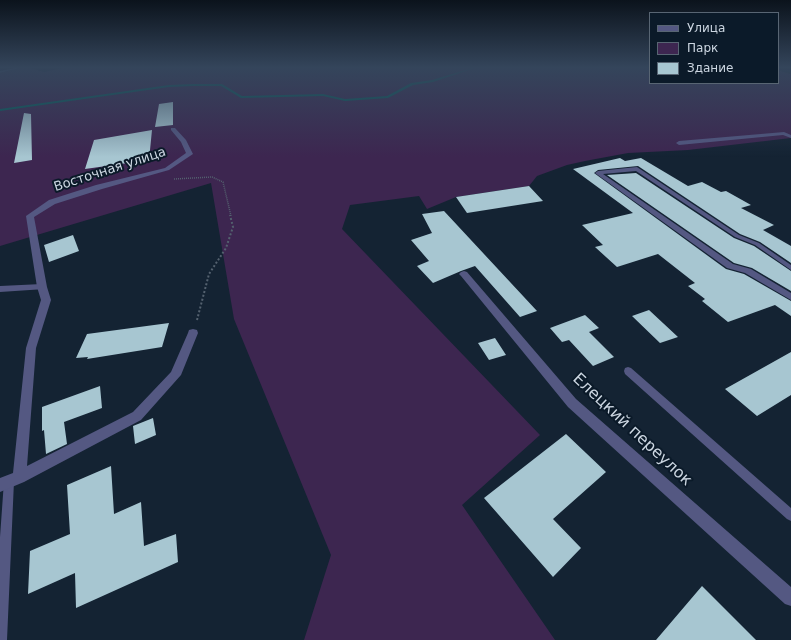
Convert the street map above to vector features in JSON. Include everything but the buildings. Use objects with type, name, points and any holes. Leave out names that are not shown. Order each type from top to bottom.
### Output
[{"type":"street","name":"Восточная улица","points":[[10,481],[31,348],[46,300],[42,287],[30,216],[52,202],[99,187],[167,169],[190,154],[184,141],[173,129]]},
{"type":"street","name":"Елецкий переулок","points":[[464,274],[572,403],[791,598]]},
{"type":"street","points":[[10,481],[137,416],[175,375],[193,333]]},
{"type":"lane","points":[[679,143],[784,133],[791,137]]},
{"type":"lane","points":[[791,268],[757,244],[737,236],[637,169],[598,173],[730,266],[748,271],[791,297]]},
{"type":"lane","points":[[0,289],[42,287]]},
{"type":"lane","points":[[628,371],[791,515]]},
{"type":"lane","points":[[0,640],[10,481]]},
{"type":"path","points":[[171,179],[212,177],[223,182],[233,227],[226,248],[209,274],[193,333]]},
{"type":"green space","points":[[0,98],[791,98],[791,138],[688,150],[628,153],[585,161],[567,165],[537,176],[529,186],[456,197],[427,209],[419,196],[350,205],[342,229],[540,435],[462,505],[555,640],[304,640],[331,555],[234,319],[211,183],[0,246]]},
{"type":"waterway","points":[[0,110],[85,98]]},
{"type":"waterway","points":[[336,98],[345,100],[376,98]]}]
